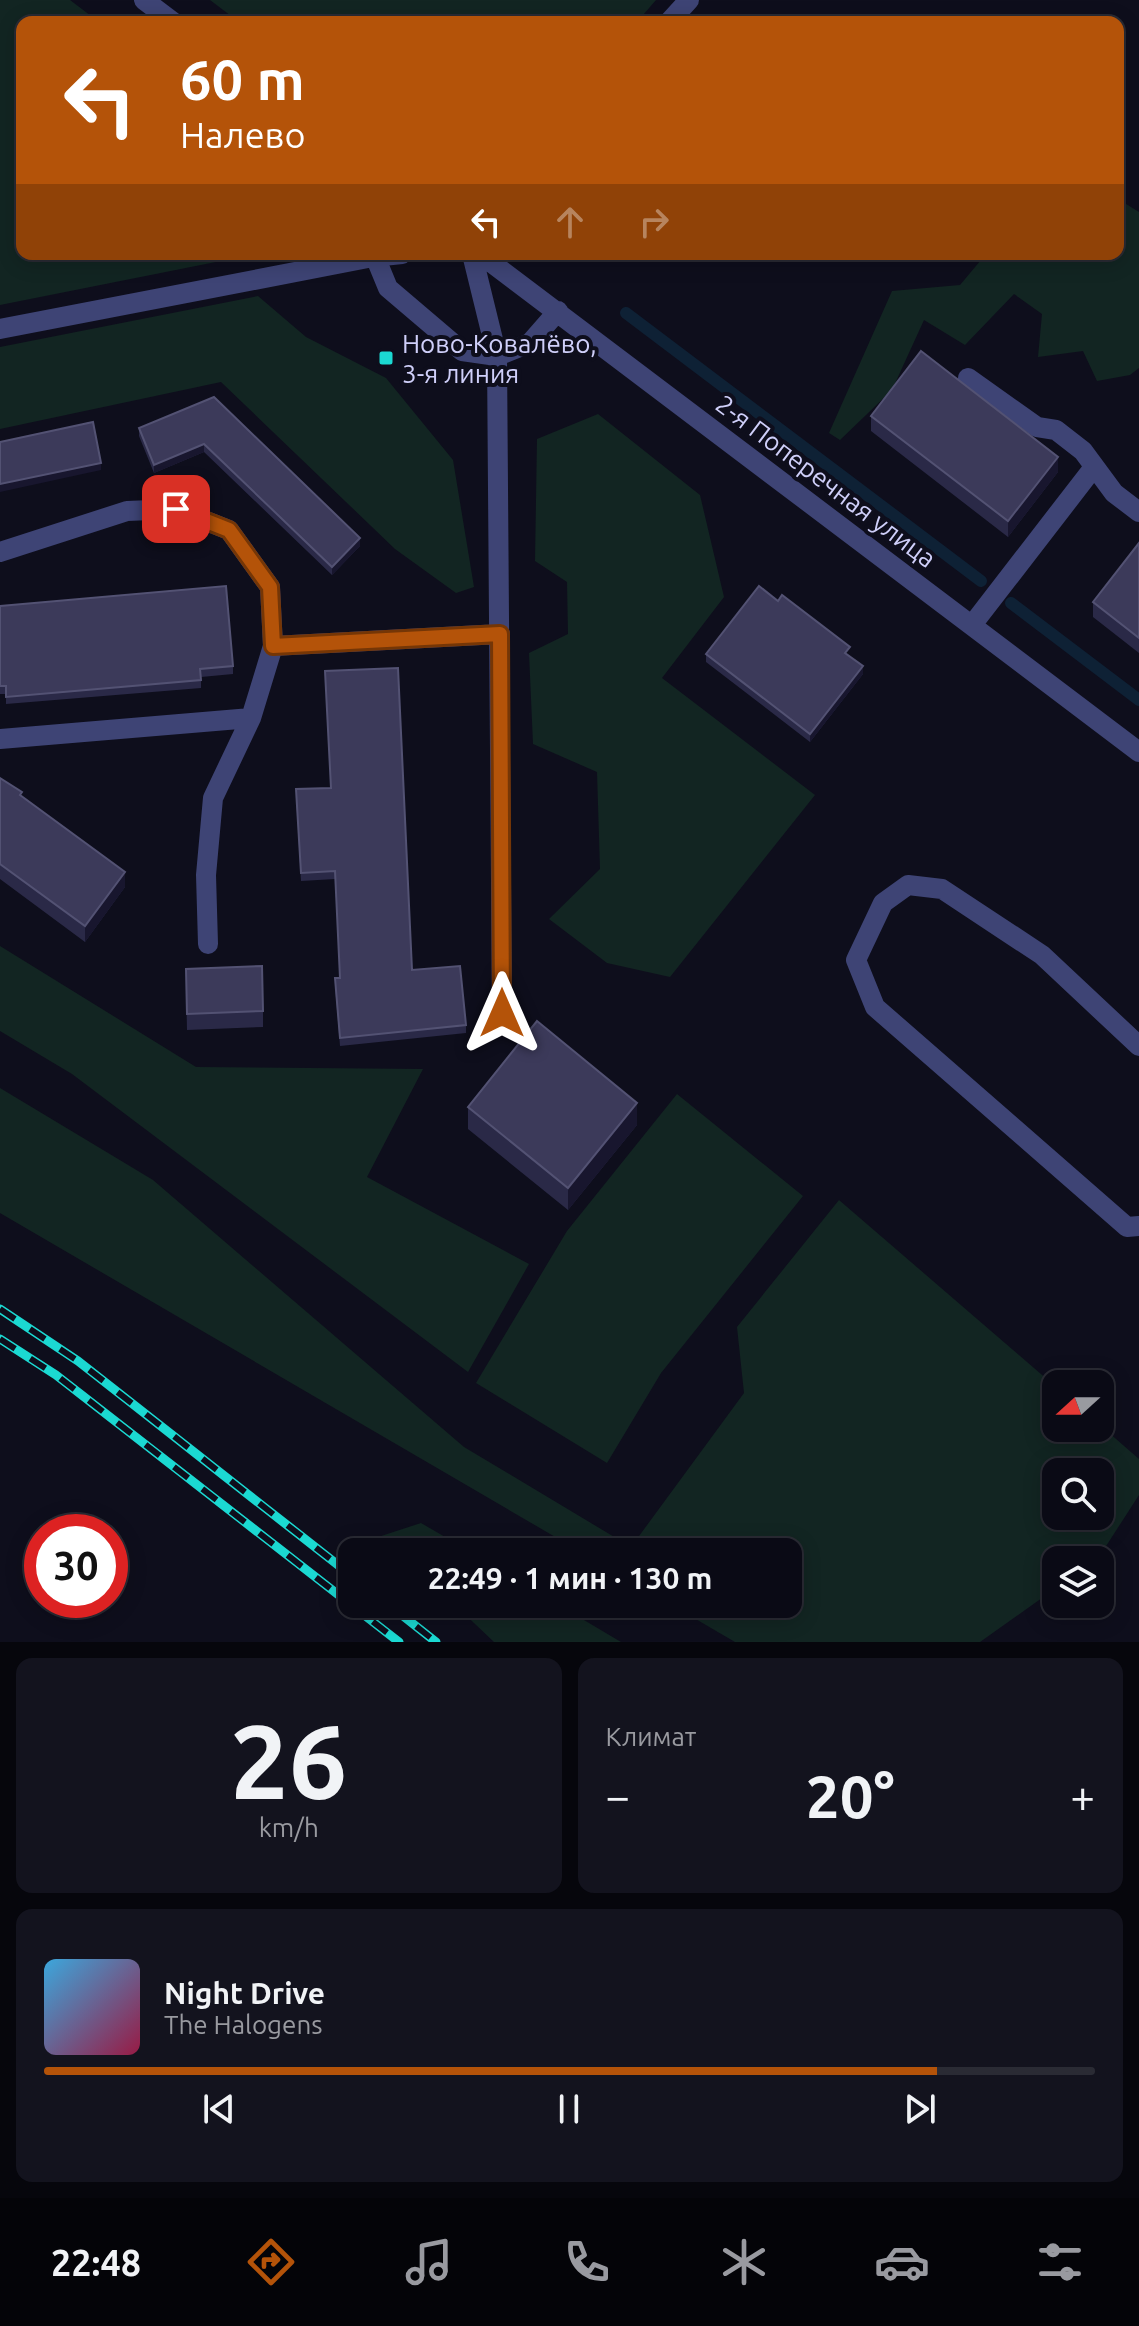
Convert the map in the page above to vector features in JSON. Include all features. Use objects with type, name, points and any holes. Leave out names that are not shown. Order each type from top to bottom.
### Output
[{"type":"street","points":[[144,0],[165,16]]},
{"type":"street","points":[[674,16],[689,0]]},
{"type":"street","points":[[0,329],[349,260]]},
{"type":"street","points":[[376,260],[388,288],[462,351],[497,356],[530,343],[558,311]]},
{"type":"street","points":[[473,260],[497,356],[502,1013]]},
{"type":"street","name":"2-я Поперечная улица","points":[[488,260],[1139,752]]},
{"type":"street","points":[[968,378],[1037,427],[1056,430],[1083,451],[1114,493],[1139,512]]},
{"type":"street","points":[[972,625],[1094,467]]},
{"type":"street","points":[[0,552],[127,511],[176,509],[229,530],[270,587],[273,646],[251,718],[213,798],[206,875],[208,944]]},
{"type":"street","points":[[273,646],[500,634]]},
{"type":"street","points":[[0,739],[251,718]]},
{"type":"street","points":[[1139,1046],[1042,955],[942,889],[908,885],[883,903],[856,960],[875,1007],[1127,1227],[1139,1226]]},
{"type":"green space","points":[[0,0],[70,0],[91,16],[16,16],[16,260],[226,260],[0,305]]},
{"type":"green space","points":[[210,0],[656,0],[642,16],[231,16]]},
{"type":"green space","points":[[1124,203],[1139,212],[1139,368],[1130,375],[1097,381],[1083,351],[1038,357],[1042,314],[1014,294],[965,345],[924,320],[892,390],[840,440],[829,433],[892,291],[960,285],[981,260],[1124,260]]},
{"type":"green space","points":[[258,296],[306,337],[386,378],[453,460],[474,587],[456,593],[395,549],[221,382],[0,429],[0,347]]},
{"type":"green space","points":[[598,414],[700,495],[724,597],[662,678],[815,795],[670,977],[607,963],[549,919],[600,869],[597,772],[533,744],[529,653],[568,634],[567,582],[535,561],[537,439]]},
{"type":"green space","points":[[0,946],[196,1067],[423,1069],[367,1177],[529,1264],[468,1372],[72,1074],[0,1031]]},
{"type":"green space","points":[[0,1088],[153,1180],[464,1447],[616,1538],[557,1538],[0,1213]]},
{"type":"green space","points":[[677,1094],[803,1196],[661,1373],[607,1463],[476,1383],[567,1231]]},
{"type":"green space","points":[[839,1200],[1042,1375],[1042,1442],[1114,1442],[1114,1437],[1139,1459],[1139,1495],[1106,1546],[1042,1546],[1042,1598],[980,1642],[735,1642],[694,1618],[802,1618],[802,1538],[638,1538],[744,1393],[737,1327]]},
{"type":"green space","points":[[421,1523],[447,1538],[375,1538]]},
{"type":"green space","points":[[469,1618],[581,1618],[621,1642],[494,1642]]},
{"type":"building","points":[[921,351],[1058,457],[1008,521],[871,416]]},
{"type":"building","points":[[214,397],[360,538],[332,567],[204,444],[154,465],[139,428]]},
{"type":"building","points":[[93,422],[101,463],[0,484],[0,442]]},
{"type":"building","points":[[1139,543],[1139,638],[1093,602]]},
{"type":"building","points":[[226,586],[233,666],[200,669],[201,680],[6,697],[6,686],[0,686],[0,606]]},
{"type":"building","points":[[759,586],[778,601],[782,595],[850,647],[845,653],[863,666],[810,734],[706,654]]},
{"type":"building","points":[[398,668],[412,970],[460,966],[466,1025],[340,1038],[335,978],[340,978],[335,871],[301,873],[296,789],[331,788],[325,671]]},
{"type":"building","points":[[0,778],[125,872],[85,926],[0,864]]},
{"type":"building","points":[[262,966],[263,1011],[187,1014],[186,969]]},
{"type":"building","points":[[537,1021],[637,1103],[568,1188],[468,1107]]},
{"type":"waterway","points":[[626,313],[981,581]]},
{"type":"waterway","points":[[1011,603],[1139,700]]},
{"type":"railway","points":[[0,1309],[78,1361],[338,1565]]},
{"type":"railway","points":[[0,1339],[56,1375],[399,1642]]},
{"type":"railway","points":[[406,1618],[436,1642]]},
{"type":"place","name":"Ново-Ковалёво, 3-я линия","points":[[386,358]]},
{"type":"route","points":[[176,509],[229,530],[270,587],[273,646],[500,634],[502,1013]]}]
